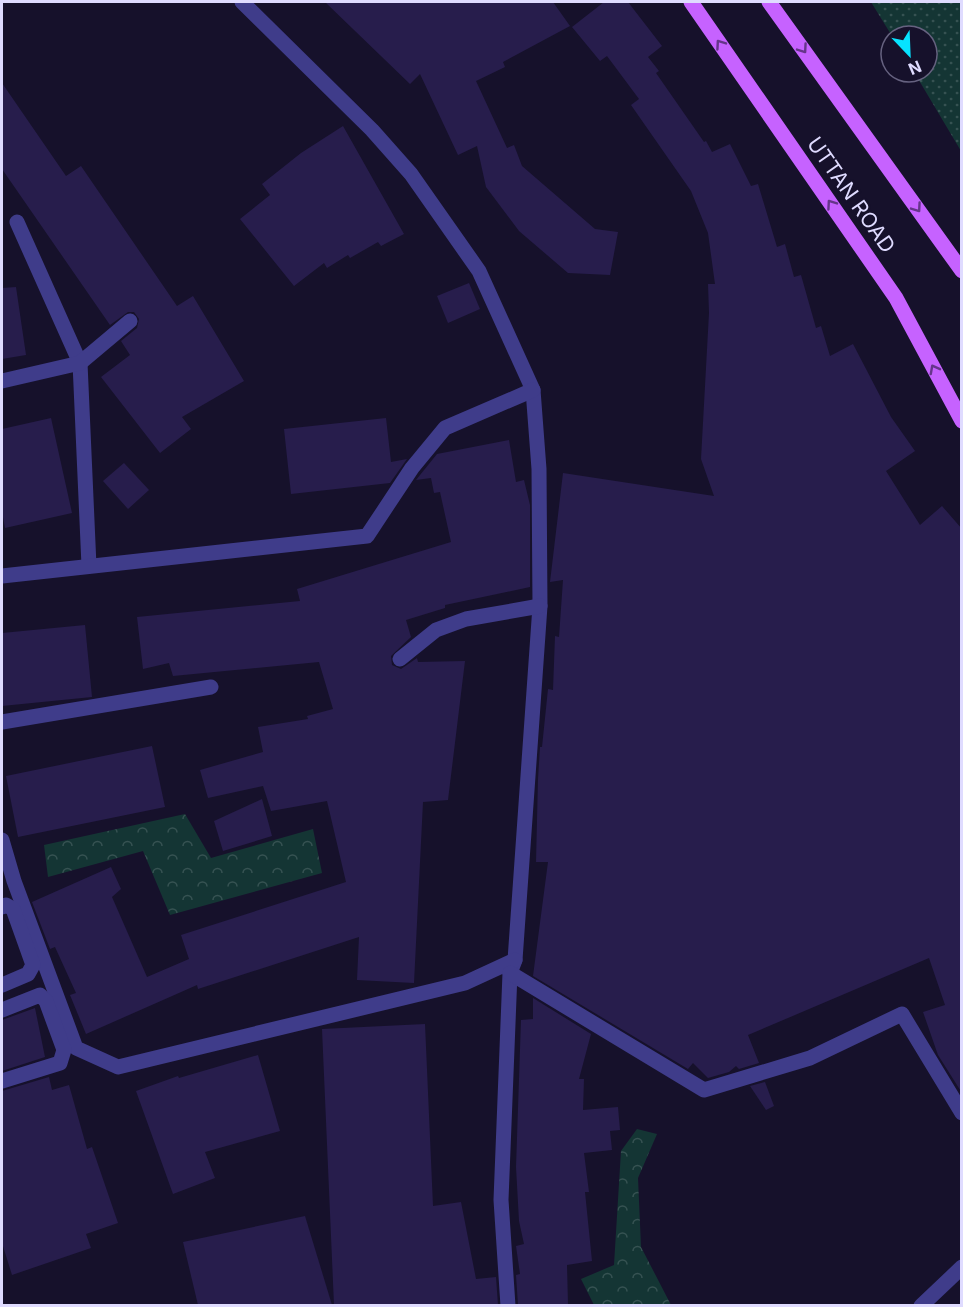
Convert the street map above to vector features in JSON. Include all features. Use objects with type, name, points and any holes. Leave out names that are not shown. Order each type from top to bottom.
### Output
[{"type":"main road","name":"UTTAN ROAD","points":[[691,2],[896,298],[962,421]]},
{"type":"main road","points":[[770,2],[962,271]]},
{"type":"street","points":[[242,2],[363,122],[411,174],[479,271],[533,390],[539,470],[540,606],[512,967],[501,1200],[508,1305]]},
{"type":"street","points":[[17,222],[80,363],[88,566]]},
{"type":"street","points":[[2,381],[80,363],[130,321]]},
{"type":"street","points":[[2,576],[367,536],[412,468],[445,428],[533,390]]},
{"type":"street","points":[[400,659],[436,630],[466,619],[540,606]]},
{"type":"street","points":[[2,722],[211,687]]},
{"type":"street","points":[[2,840],[14,881],[76,1047],[118,1067],[465,982],[512,967]]},
{"type":"street","points":[[2,907],[13,909],[33,965],[28,974],[2,985]]},
{"type":"street","points":[[512,967],[704,1090],[810,1058],[902,1014],[962,1113]]},
{"type":"street","points":[[2,1010],[40,995],[46,1001],[64,1050],[60,1063],[2,1081]]},
{"type":"street","points":[[921,1305],[962,1267]]},
{"type":"green space","points":[[871,2],[961,2],[961,151],[921,84],[939,84],[939,24],[885,24]]},
{"type":"green space","points":[[185,814],[211,858],[313,829],[322,873],[170,915],[143,851],[48,877],[44,845]]},
{"type":"green space","points":[[637,1129],[657,1134],[638,1178],[641,1247],[671,1305],[594,1305],[581,1279],[614,1265],[621,1151]]},
{"type":"building","points":[[325,2],[553,2],[570,26],[503,62],[505,67],[476,81],[507,148],[514,145],[522,166],[595,229],[618,232],[610,275],[568,273],[519,231],[486,187],[477,146],[458,155],[420,74],[410,84]]},
{"type":"building","points":[[604,2],[628,2],[662,46],[648,57],[659,71],[656,73],[704,142],[706,141],[712,152],[730,144],[751,186],[758,184],[777,247],[785,244],[794,277],[801,275],[816,328],[821,326],[830,356],[853,344],[891,417],[915,451],[886,471],[920,525],[942,506],[962,529],[962,1093],[938,1055],[923,1012],[945,1005],[929,958],[748,1035],[759,1063],[739,1069],[736,1066],[729,1072],[708,1078],[693,1063],[688,1069],[533,976],[548,862],[536,862],[538,779],[548,689],[553,690],[555,636],[559,637],[563,580],[550,582],[563,473],[714,496],[701,459],[709,313],[708,284],[715,284],[708,233],[691,191],[631,105],[639,99],[607,56],[600,61],[572,27]]},
{"type":"building","points":[[2,83],[66,176],[81,166],[177,306],[193,296],[244,381],[182,417],[191,429],[160,453],[101,377],[130,355],[121,341],[137,328],[139,319],[134,312],[128,312],[110,325],[2,169]]},
{"type":"building","points":[[343,126],[404,234],[381,246],[378,242],[350,258],[348,255],[327,268],[324,263],[294,286],[240,219],[270,195],[262,184],[301,153]]},
{"type":"building","points":[[469,283],[480,309],[448,323],[437,296]]},
{"type":"building","points":[[16,287],[26,355],[2,359],[2,288]]},
{"type":"building","points":[[51,418],[72,513],[5,528],[2,512],[2,429]]},
{"type":"building","points":[[386,418],[391,462],[407,459],[390,483],[291,494],[284,429]]},
{"type":"building","points":[[509,440],[516,482],[524,480],[530,505],[530,587],[445,605],[445,608],[406,620],[411,637],[391,656],[392,665],[401,669],[417,658],[418,662],[465,661],[448,800],[423,802],[414,983],[357,980],[359,937],[198,989],[197,985],[86,1034],[70,995],[76,993],[55,947],[50,949],[32,902],[111,867],[121,889],[112,897],[147,977],[189,959],[181,935],[346,882],[327,801],[271,811],[263,786],[208,798],[200,770],[263,752],[258,727],[308,719],[307,716],[333,709],[319,662],[173,676],[169,663],[143,669],[137,617],[300,601],[297,589],[451,542],[440,492],[434,493],[431,478],[416,480],[437,454]]},
{"type":"building","points":[[124,463],[149,490],[128,509],[103,481]]},
{"type":"building","points":[[85,625],[92,697],[2,706],[2,633]]},
{"type":"building","points":[[152,746],[165,807],[18,837],[6,776]]},
{"type":"building","points":[[262,799],[272,836],[223,851],[214,821]]},
{"type":"building","points":[[533,998],[591,1034],[579,1079],[584,1079],[583,1110],[618,1107],[620,1130],[610,1131],[612,1150],[584,1153],[589,1192],[585,1192],[592,1261],[567,1265],[568,1304],[518,1305],[516,1275],[520,1274],[516,1246],[524,1244],[519,1221],[516,1167],[521,1020],[533,1019]]},
{"type":"building","points":[[35,1008],[45,1057],[2,1071],[2,1020]]},
{"type":"building","points":[[425,1024],[433,1206],[461,1202],[476,1279],[496,1277],[498,1305],[334,1305],[322,1029]]},
{"type":"building","points":[[258,1055],[280,1131],[205,1152],[215,1178],[173,1194],[136,1091],[178,1076],[179,1078]]},
{"type":"building","points":[[49,1077],[52,1090],[69,1085],[87,1149],[92,1147],[118,1223],[86,1234],[91,1248],[12,1275],[2,1243],[2,1091]]},
{"type":"building","points":[[765,1082],[774,1106],[766,1110],[750,1086]]},
{"type":"building","points":[[305,1216],[332,1305],[198,1305],[183,1242]]}]
